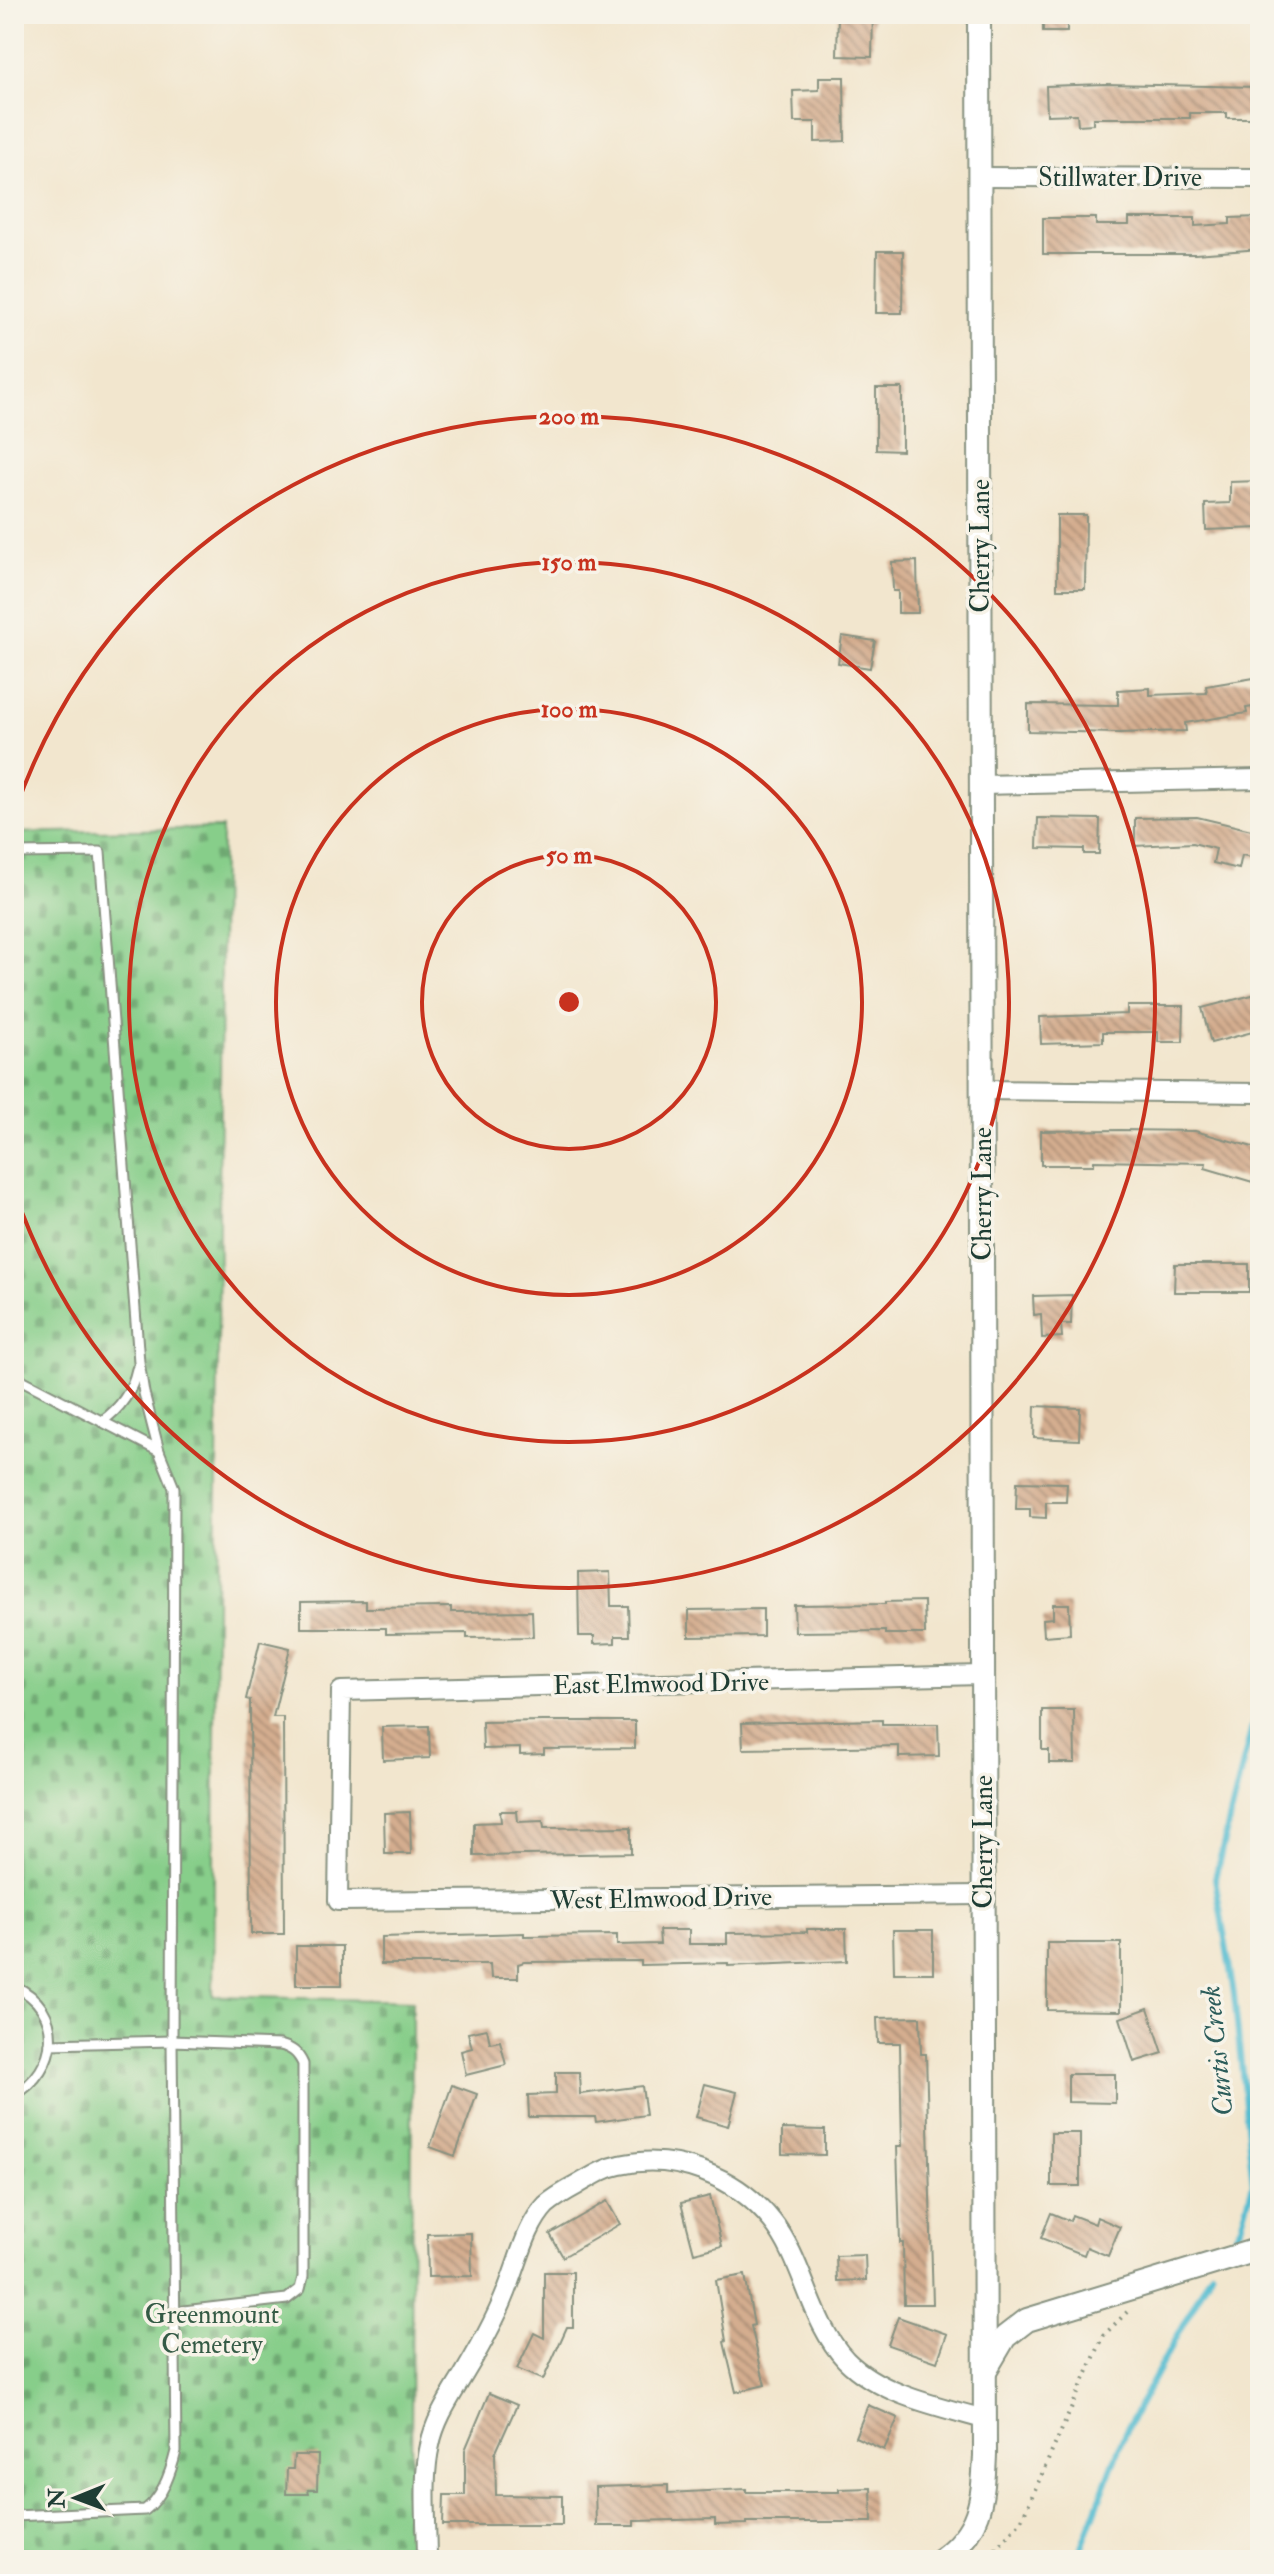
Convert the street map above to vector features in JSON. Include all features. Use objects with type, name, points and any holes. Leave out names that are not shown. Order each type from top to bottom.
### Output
[{"type":"street","name":"Cherry Lane","points":[[940,2560],[974,2524],[981,2504],[984,2419],[979,14]]},
{"type":"street","name":"Stillwater Drive","points":[[980,177],[1260,178]]},
{"type":"street","points":[[981,785],[1260,779]]},
{"type":"street","points":[[981,1090],[1260,1093]]},
{"type":"street","name":"East Elmwood Drive","points":[[338,1901],[341,1691],[981,1675]]},
{"type":"street","name":"West Elmwood Drive","points":[[338,1901],[983,1895]]},
{"type":"street","points":[[427,2560],[429,2445],[439,2418],[487,2336],[536,2219],[557,2197],[618,2165],[651,2161],[686,2166],[704,2171],[739,2191],[758,2206],[782,2235],[822,2324],[846,2359],[863,2374],[885,2386],[984,2419]]},
{"type":"street","points":[[984,2373],[1005,2337],[1027,2320],[1260,2249]]},
{"type":"lane","points":[[14,853],[100,852],[139,1362],[159,1451],[174,1488],[172,2041],[176,2451],[171,2472],[151,2506],[137,2512],[14,2516]]},
{"type":"lane","points":[[102,1421],[116,1412],[126,1398],[139,1362]]},
{"type":"lane","points":[[14,1376],[159,1451]]},
{"type":"lane","points":[[14,1986],[34,1999],[44,2014],[50,2044],[48,2058],[40,2074],[28,2087],[14,2095]]},
{"type":"lane","points":[[50,2044],[172,2041],[280,2045],[290,2047],[299,2055],[303,2064],[303,2277],[300,2289],[287,2299],[175,2312]]},
{"type":"path","points":[[984,2560],[1021,2521],[1104,2335],[1132,2307]]},
{"type":"green space","name":"Greenmount Cemetery","points":[[222,828],[213,1996],[412,2001],[411,2560],[14,2560],[14,833]]},
{"type":"building","points":[[838,14],[873,14],[872,57],[837,56]]},
{"type":"building","points":[[1043,14],[1067,14],[1067,32],[1043,32]]},
{"type":"building","points":[[819,77],[844,77],[845,141],[815,142],[815,122],[794,122],[793,91],[819,90]]},
{"type":"building","points":[[1046,86],[1260,87],[1260,118],[1227,118],[1227,113],[1190,113],[1190,118],[1093,118],[1093,124],[1078,125],[1077,114],[1047,115]]},
{"type":"building","points":[[1260,217],[1260,249],[1195,254],[1043,254],[1043,218],[1096,218],[1096,225],[1129,225],[1129,218],[1195,218],[1195,226],[1230,224],[1230,218]]},
{"type":"building","points":[[877,251],[903,251],[902,313],[876,313]]},
{"type":"building","points":[[876,388],[902,388],[902,451],[876,450]]},
{"type":"building","points":[[1259,481],[1260,528],[1206,530],[1205,504],[1230,503],[1230,482]]},
{"type":"building","points":[[1057,515],[1086,515],[1085,589],[1057,589]]},
{"type":"building","points":[[917,561],[918,613],[898,613],[898,591],[893,591],[892,562]]},
{"type":"building","points":[[842,636],[875,641],[870,668],[838,663]]},
{"type":"building","points":[[1260,677],[1260,706],[1246,708],[1247,713],[1185,723],[1186,731],[1028,731],[1028,704],[1118,705],[1118,690],[1150,688],[1150,695],[1207,693],[1206,686]]},
{"type":"building","points":[[1197,817],[1260,832],[1260,859],[1242,855],[1239,869],[1213,863],[1216,849],[1193,843],[1135,846],[1135,818]]},
{"type":"building","points":[[1038,818],[1100,819],[1099,854],[1084,854],[1084,849],[1037,848]]},
{"type":"building","points":[[1260,993],[1260,1030],[1211,1043],[1202,1008]]},
{"type":"building","points":[[1127,1006],[1184,1006],[1183,1042],[1158,1042],[1158,1032],[1103,1032],[1103,1042],[1041,1044],[1040,1017],[1127,1014]]},
{"type":"building","points":[[1041,1131],[1195,1131],[1260,1149],[1256,1183],[1205,1168],[1206,1163],[1094,1161],[1094,1165],[1041,1165]]},
{"type":"building","points":[[1175,1264],[1249,1264],[1249,1292],[1174,1292]]},
{"type":"building","points":[[1072,1295],[1071,1324],[1061,1324],[1062,1337],[1042,1338],[1041,1314],[1034,1315],[1033,1296]]},
{"type":"building","points":[[1035,1406],[1080,1408],[1079,1440],[1034,1438]]},
{"type":"building","points":[[1017,1482],[1067,1483],[1066,1502],[1046,1502],[1046,1518],[1030,1517],[1030,1509],[1016,1509]]},
{"type":"building","points":[[610,1572],[611,1606],[628,1606],[629,1636],[615,1636],[615,1643],[594,1644],[594,1636],[579,1636],[578,1573]]},
{"type":"building","points":[[366,1601],[366,1608],[451,1607],[451,1612],[532,1611],[533,1637],[467,1638],[467,1633],[386,1634],[386,1628],[301,1628],[301,1602]]},
{"type":"building","points":[[924,1601],[925,1634],[795,1632],[794,1605]]},
{"type":"building","points":[[1053,1604],[1069,1604],[1070,1634],[1044,1636],[1043,1619],[1053,1618]]},
{"type":"building","points":[[763,1609],[763,1636],[689,1637],[689,1610]]},
{"type":"building","points":[[260,1641],[290,1648],[273,1717],[283,1717],[284,1934],[251,1934],[250,1700],[246,1699]]},
{"type":"building","points":[[1042,1710],[1074,1710],[1075,1763],[1049,1763],[1049,1750],[1042,1750]]},
{"type":"building","points":[[882,1720],[882,1724],[938,1724],[939,1756],[899,1757],[899,1746],[743,1749],[742,1723]]},
{"type":"building","points":[[635,1721],[635,1748],[544,1749],[544,1754],[520,1755],[520,1748],[483,1749],[482,1722]]},
{"type":"building","points":[[429,1726],[430,1758],[383,1760],[382,1727]]},
{"type":"building","points":[[500,1811],[517,1811],[518,1822],[543,1821],[544,1828],[631,1827],[631,1853],[474,1856],[474,1823],[501,1822]]},
{"type":"building","points":[[410,1812],[411,1854],[385,1854],[384,1813]]},
{"type":"building","points":[[807,1929],[846,1929],[847,1961],[728,1966],[728,1963],[641,1965],[641,1961],[524,1962],[518,1964],[518,1978],[491,1978],[490,1964],[381,1964],[381,1937],[524,1933],[524,1936],[617,1935],[617,1945],[660,1944],[659,1930],[689,1930],[689,1944],[727,1944],[727,1933],[807,1932]]},
{"type":"building","points":[[893,1930],[933,1930],[933,1973],[894,1973]]},
{"type":"building","points":[[1047,1943],[1121,1943],[1121,2011],[1047,2010]]},
{"type":"building","points":[[296,1946],[342,1946],[342,1985],[296,1985]]},
{"type":"building","points":[[1148,2008],[1163,2053],[1134,2062],[1120,2018]]},
{"type":"building","points":[[920,2017],[921,2054],[926,2054],[933,2304],[904,2304],[897,2146],[902,2146],[900,2043],[878,2043],[877,2018]]},
{"type":"building","points":[[487,2029],[490,2043],[500,2041],[506,2065],[466,2075],[461,2051],[472,2048],[468,2033]]},
{"type":"building","points":[[556,2072],[579,2072],[580,2094],[642,2086],[646,2115],[596,2122],[595,2117],[529,2117],[528,2095],[556,2094]]},
{"type":"building","points":[[1068,2074],[1115,2074],[1115,2103],[1068,2102]]},
{"type":"building","points":[[705,2084],[737,2092],[728,2126],[696,2117]]},
{"type":"building","points":[[452,2085],[477,2094],[455,2156],[430,2147]]},
{"type":"building","points":[[782,2129],[825,2130],[825,2155],[782,2154]]},
{"type":"building","points":[[1051,2133],[1080,2133],[1080,2186],[1051,2186]]},
{"type":"building","points":[[710,2196],[722,2246],[694,2253],[681,2203]]},
{"type":"building","points":[[607,2201],[620,2224],[563,2257],[550,2234]]},
{"type":"building","points":[[1051,2213],[1070,2221],[1072,2215],[1095,2224],[1097,2217],[1120,2227],[1108,2256],[1087,2247],[1084,2255],[1041,2238]]},
{"type":"building","points":[[471,2233],[472,2276],[428,2277],[427,2234]]},
{"type":"building","points":[[865,2255],[866,2280],[837,2281],[836,2256]]},
{"type":"building","points":[[544,2272],[573,2272],[573,2327],[567,2327],[543,2380],[517,2369],[534,2333],[544,2338]]},
{"type":"building","points":[[745,2275],[754,2325],[751,2326],[765,2385],[736,2392],[724,2342],[716,2280]]},
{"type":"building","points":[[898,2317],[947,2334],[937,2362],[888,2345]]},
{"type":"building","points":[[489,2393],[517,2405],[495,2454],[496,2495],[562,2496],[562,2525],[443,2525],[444,2495],[465,2495],[465,2450]]},
{"type":"building","points":[[868,2405],[898,2418],[884,2450],[855,2437]]},
{"type":"building","points":[[294,2455],[318,2455],[317,2490],[308,2490],[309,2494],[286,2494],[287,2469],[293,2469]]},
{"type":"building","points":[[668,2485],[668,2493],[746,2489],[746,2492],[839,2492],[839,2489],[871,2488],[872,2522],[715,2525],[715,2519],[634,2521],[634,2526],[596,2526],[595,2487]]},
{"type":"waterway","name":"Curtis Creek","points":[[1225,2252],[1241,2226],[1253,2184],[1234,1994],[1215,1878],[1260,1694]]},
{"type":"waterway","name":"Curtis Creek","points":[[1077,2560],[1125,2432],[1212,2271]]}]
